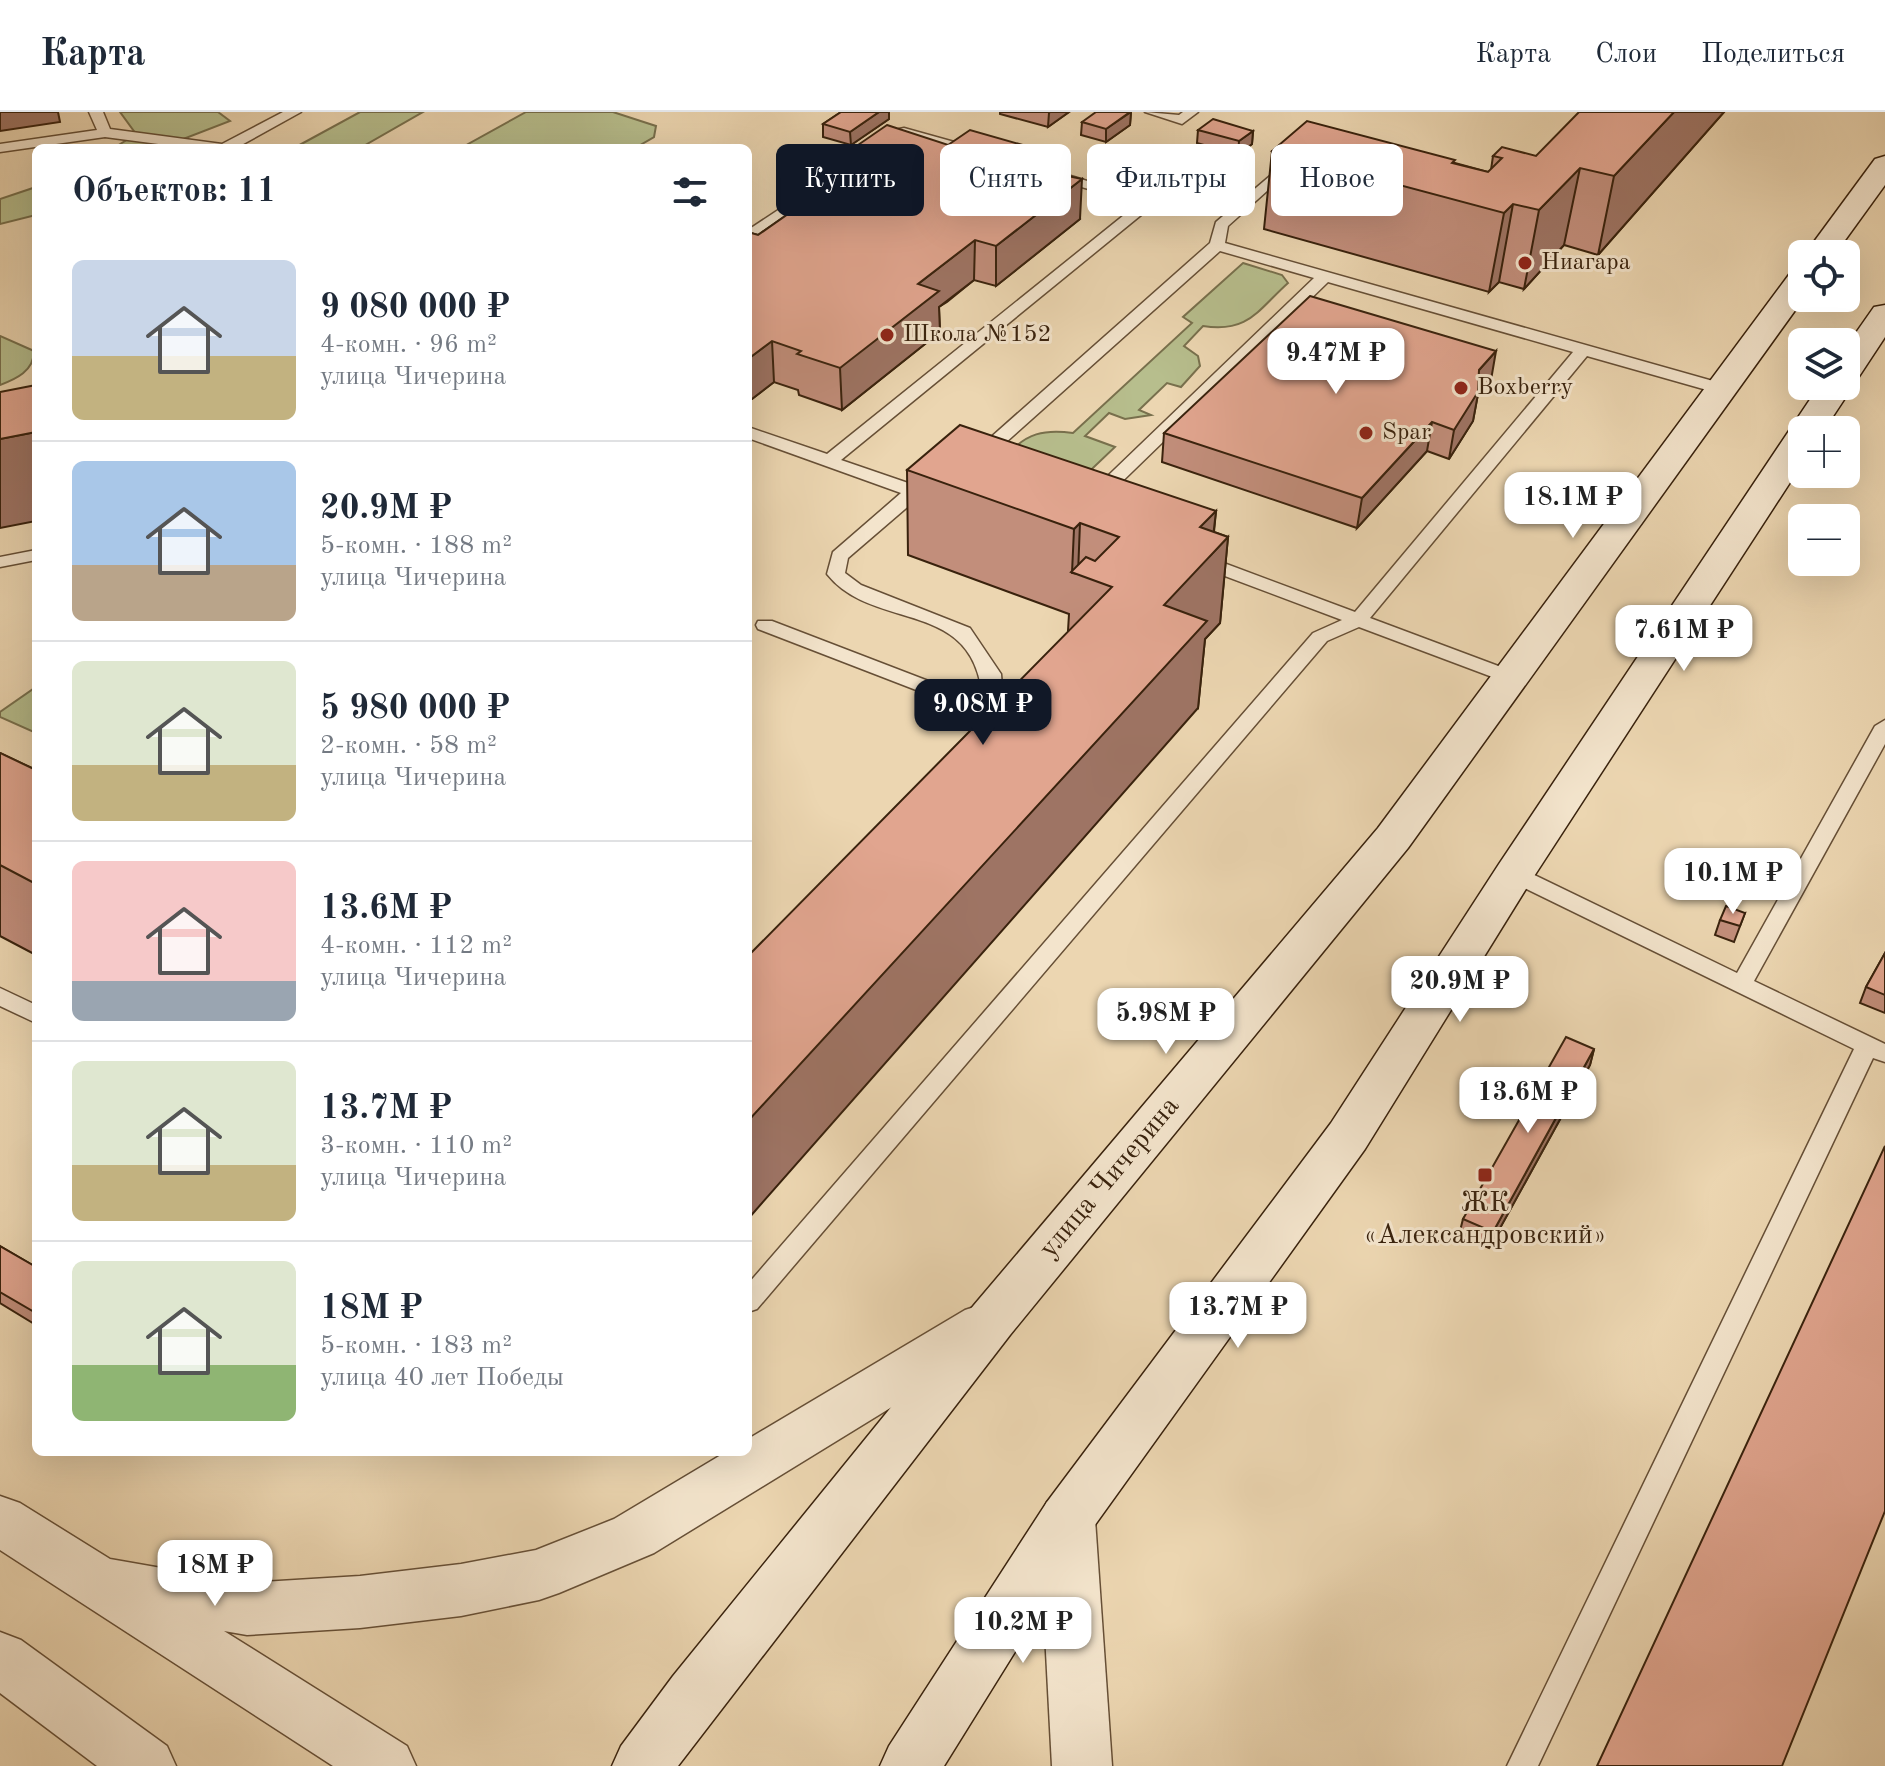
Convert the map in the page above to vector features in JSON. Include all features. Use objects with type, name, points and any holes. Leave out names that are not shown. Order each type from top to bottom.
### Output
[{"type":"main road","points":[[1830,240],[1885,165]]},
{"type":"main road","name":"улица Чичерина","points":[[642,1766],[694,1695],[992,1320],[1393,838],[1788,298]]},
{"type":"main road","points":[[1860,355],[1880,331]]},
{"type":"main road","points":[[910,1766],[1067,1519],[1348,1136],[1514,874],[1788,459]]},
{"type":"main road","points":[[99,1583],[247,1609],[360,1602],[461,1590],[539,1575],[634,1536],[992,1320]]},
{"type":"main road","points":[[1067,1519],[1082,1766]]},
{"type":"main road","points":[[0,1520],[386,1766]]},
{"type":"main road","points":[[0,1659],[146,1766]]},
{"type":"lane","points":[[96,112],[105,133]]},
{"type":"lane","points":[[231,144],[294,112]]},
{"type":"lane","points":[[1152,112],[1182,120],[1191,112]]},
{"type":"lane","points":[[887,140],[900,131],[946,144]]},
{"type":"lane","points":[[0,148],[105,133],[192,144]]},
{"type":"lane","points":[[972,736],[994,713],[991,674],[963,632],[854,589],[836,574],[839,556],[913,491],[935,477],[955,474],[1217,245],[1221,225],[1271,178]]},
{"type":"lane","points":[[829,461],[1150,202],[1071,179]]},
{"type":"lane","points":[[752,234],[778,216]]},
{"type":"lane","points":[[1217,245],[1721,389]]},
{"type":"lane","points":[[1080,513],[1325,276]]},
{"type":"lane","points":[[752,1297],[1320,637],[1357,621],[1585,348]]},
{"type":"lane","points":[[752,433],[913,491]]},
{"type":"lane","points":[[1182,553],[1510,677]]},
{"type":"lane","points":[[0,562],[32,556]]},
{"type":"lane","points":[[765,625],[994,713]]},
{"type":"lane","points":[[1741,985],[1885,726]]},
{"type":"lane","points":[[1514,874],[1876,1050],[1522,1766]]},
{"type":"lane","points":[[0,996],[32,1013]]},
{"type":"green space","points":[[120,112],[218,112],[230,121],[170,144],[120,144],[136,134]]},
{"type":"green space","points":[[360,112],[423,112],[367,144],[301,144]]},
{"type":"green space","points":[[526,112],[613,112],[656,126],[654,137],[642,144],[468,144]]},
{"type":"green space","points":[[32,188],[32,216],[0,224],[0,199]]},
{"type":"green space","points":[[1243,263],[1282,275],[1288,283],[1251,318],[1231,326],[1203,326],[1184,346],[1198,356],[1200,366],[1181,387],[1167,383],[1139,410],[1151,415],[1125,419],[1109,413],[1085,436],[1115,447],[1075,485],[1007,456],[1021,442],[1036,434],[1073,433],[1192,323],[1183,317]]},
{"type":"green space","points":[[0,336],[32,350],[32,361],[18,377],[0,385]]},
{"type":"green space","points":[[32,690],[32,731],[0,717],[0,712]]},
{"type":"building","points":[[841,112],[879,112],[850,132],[823,124]]},
{"type":"building","points":[[1096,112],[1130,112],[1106,129],[1082,122]]},
{"type":"building","points":[[1579,112],[1674,112],[1614,176],[1580,168],[1539,210],[1513,204],[1504,213],[1403,186],[1403,146],[1488,172],[1502,158],[1493,156],[1502,147],[1536,156]]},
{"type":"building","points":[[1213,119],[1253,131],[1239,141],[1198,130]]},
{"type":"building","points":[[1307,121],[1394,144],[1280,144]]},
{"type":"building","points":[[887,125],[945,144],[940,144],[940,216],[1035,216],[996,246],[975,240],[918,284],[939,291],[840,368],[797,354],[801,351],[772,341],[752,356],[752,233],[758,235],[785,216],[924,216],[924,144],[859,144]]},
{"type":"building","points":[[970,130],[1019,144],[949,144]]},
{"type":"building","points":[[1071,177],[1082,179],[1071,188]]},
{"type":"building","points":[[1310,296],[1496,351],[1479,370],[1478,392],[1454,430],[1432,422],[1362,498],[1164,433]]},
{"type":"building","points":[[32,386],[32,433],[0,439],[0,392]]},
{"type":"building","points":[[960,425],[1216,511],[1200,527],[1228,537],[1164,605],[1207,621],[752,1117],[752,952],[1112,587],[1071,572],[1086,557],[1095,561],[1119,537],[1080,523],[1074,529],[907,470]]},
{"type":"building","points":[[0,753],[32,768],[32,882],[0,865]]},
{"type":"building","points":[[1726,906],[1745,913],[1740,926],[1720,920]]},
{"type":"building","points":[[1885,953],[1885,995],[1866,987]]},
{"type":"building","points":[[1566,1037],[1594,1049],[1493,1232],[1463,1219]]},
{"type":"building","points":[[1885,1146],[1885,1511],[1782,1766],[1597,1766]]},
{"type":"building","points":[[0,1246],[32,1265],[32,1311],[0,1292]]},
{"type":"place","name":"Ниагара","points":[[1525,263]]},
{"type":"place","name":"Школа №152","points":[[887,335]]},
{"type":"place","name":"Boxberry","points":[[1461,388]]},
{"type":"place","name":"Spar","points":[[1366,433]]},
{"type":"place","name":"ЖК «Александровский»","points":[[1485,1175]]}]
